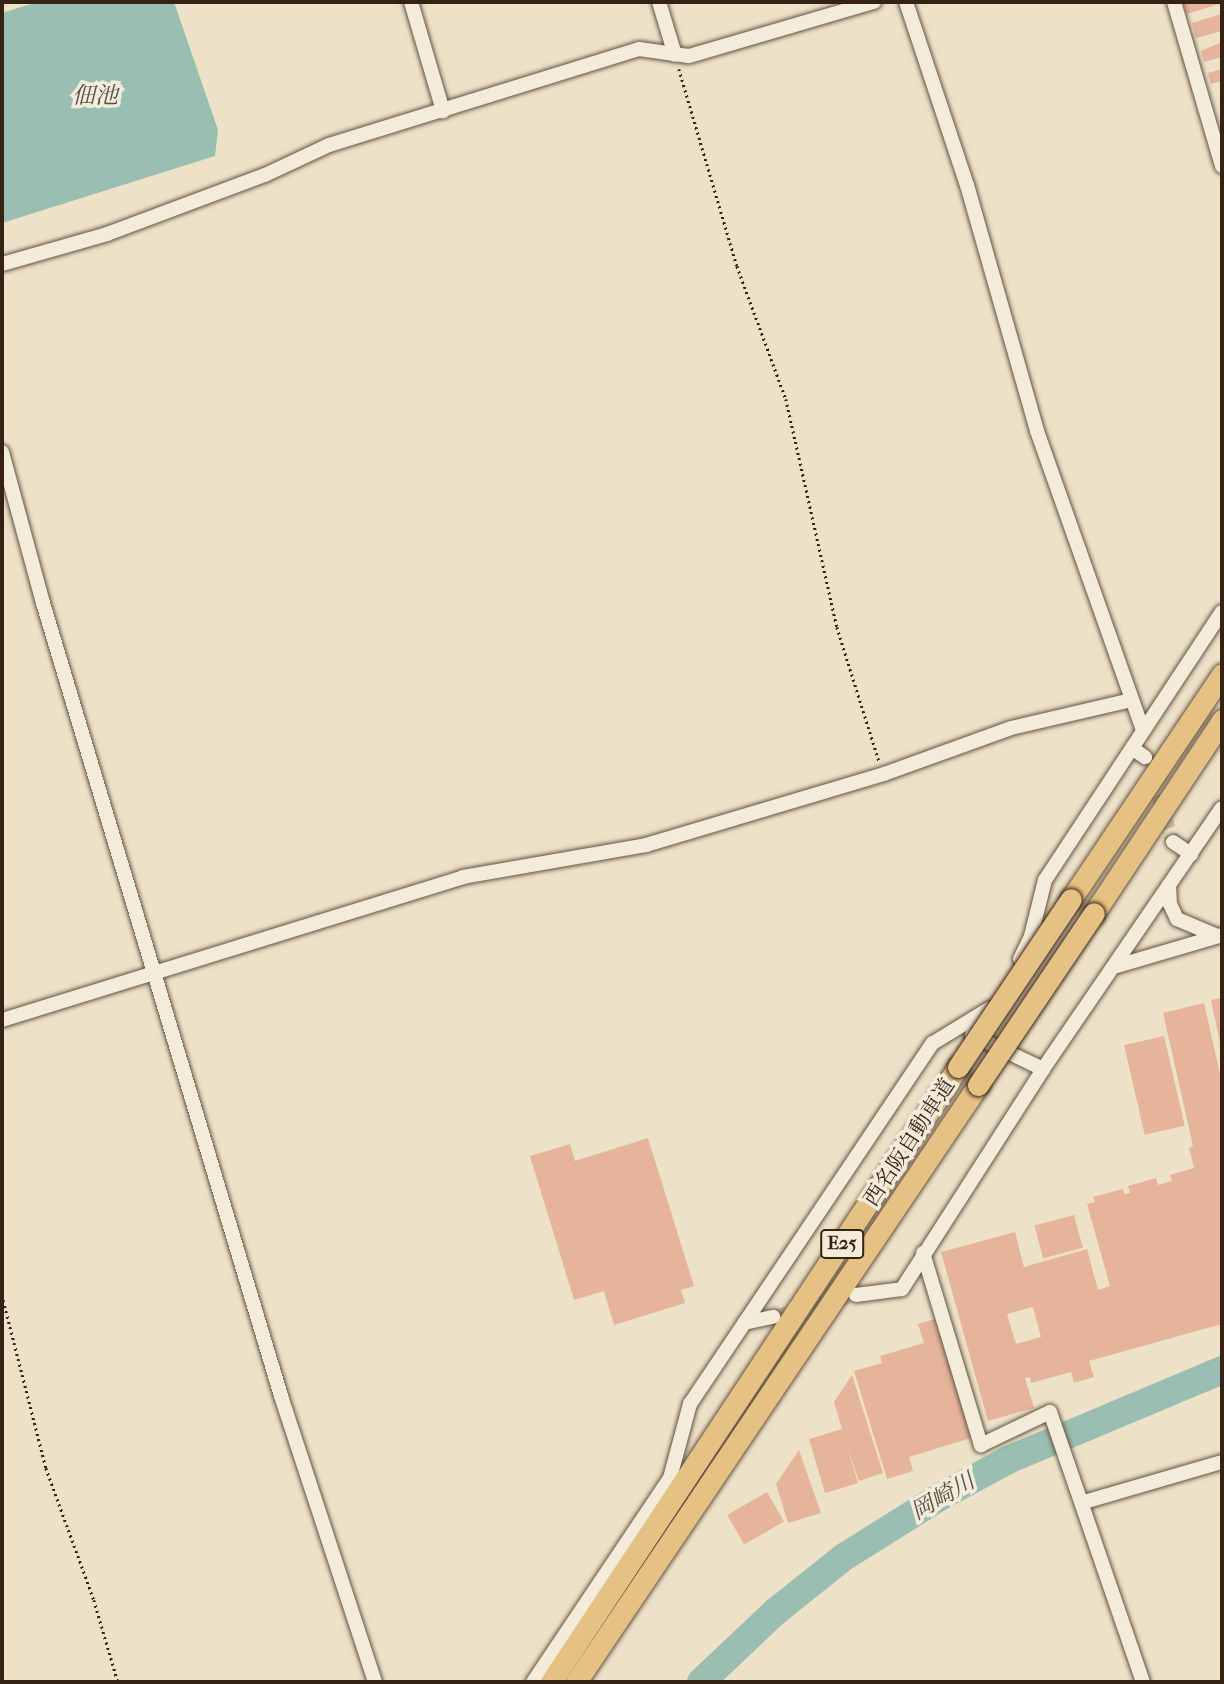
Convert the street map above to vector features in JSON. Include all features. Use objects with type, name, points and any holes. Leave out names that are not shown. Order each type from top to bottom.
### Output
[{"type":"highway","name":"西名阪自動車道","points":[[551,1682],[1222,674]]},
{"type":"highway","name":"西名阪自動車道","points":[[576,1682],[1222,720]]},
{"type":"street","points":[[411,2],[443,111]]},
{"type":"street","points":[[659,2],[675,55]]},
{"type":"street","points":[[2,264],[107,234],[265,175],[329,145],[639,49],[675,55],[699,54],[874,2]]},
{"type":"street","points":[[906,2],[967,185],[1030,410],[1143,732]]},
{"type":"street","points":[[1174,2],[1217,129],[1222,166]]},
{"type":"street","points":[[2,452],[281,1396],[375,1682]]},
{"type":"street","points":[[533,1682],[670,1478],[683,1415],[933,1044],[989,1009],[1026,950],[1045,880],[1222,612]]},
{"type":"street","points":[[2,1020],[463,877],[646,845],[884,774],[1011,729],[1131,700]]},
{"type":"street","points":[[1132,748],[1145,757]]},
{"type":"street","points":[[856,1295],[902,1289],[1043,1069],[1117,966],[1222,808]]},
{"type":"street","points":[[1173,842],[1191,854]]},
{"type":"street","points":[[1169,886],[1170,904],[1177,919],[1220,936]]},
{"type":"street","points":[[1117,966],[1220,936]]},
{"type":"street","points":[[958,1028],[1043,1069]]},
{"type":"street","points":[[923,1253],[981,1445],[1050,1412],[1084,1502],[1143,1682]]},
{"type":"street","points":[[744,1323],[773,1317]]},
{"type":"street","points":[[1084,1502],[1222,1462]]},
{"type":"path","points":[[675,55],[737,266],[783,388],[837,627],[884,774]]},
{"type":"path","points":[[2,1295],[46,1468],[94,1600],[118,1682]]},
{"type":"water","name":"佃池","points":[[37,2],[174,2],[218,130],[215,156],[2,223],[2,13]]},
{"type":"building","points":[[1183,2],[1218,2],[1219,4],[1187,14]]},
{"type":"building","points":[[1221,14],[1222,31],[1196,38],[1192,23]]},
{"type":"building","points":[[1222,42],[1222,57],[1204,62],[1201,51]]},
{"type":"building","points":[[1222,69],[1222,81],[1211,84],[1208,73]]},
{"type":"building","points":[[1222,998],[1222,1048],[1221,1048],[1211,1000]]},
{"type":"building","points":[[1204,1003],[1222,1083],[1222,1324],[1089,1361],[1094,1377],[1074,1383],[1071,1372],[1031,1383],[1030,1377],[1025,1378],[1034,1408],[988,1421],[941,1252],[1015,1232],[1024,1267],[1087,1249],[1098,1290],[1110,1286],[1087,1204],[1095,1202],[1093,1197],[1123,1189],[1124,1194],[1130,1193],[1128,1186],[1156,1178],[1158,1185],[1172,1181],[1170,1175],[1194,1168],[1189,1148],[1193,1146],[1163,1013]],"holes":[[[1033,1307],[1041,1337],[1016,1344],[1007,1314]]]},
{"type":"building","points":[[1164,1036],[1185,1126],[1145,1135],[1124,1045]]},
{"type":"building","points":[[648,1138],[694,1286],[681,1290],[685,1303],[614,1325],[604,1291],[574,1300],[530,1156],[570,1144],[575,1161]]},
{"type":"building","points":[[1074,1215],[1083,1248],[1043,1258],[1034,1226]]},
{"type":"building","points":[[935,1319],[971,1438],[909,1457],[913,1471],[887,1479],[854,1371],[882,1363],[880,1356],[924,1343],[918,1324]]},
{"type":"building","points":[[852,1375],[883,1473],[859,1481],[847,1447],[858,1483],[825,1493],[809,1439],[842,1429],[834,1402]]},
{"type":"building","points":[[799,1450],[821,1513],[788,1523],[776,1484]]},
{"type":"building","points":[[767,1492],[784,1521],[744,1544],[727,1515]]},
{"type":"waterway","name":"岡崎川","points":[[701,1682],[775,1612],[844,1557],[938,1498],[1008,1460],[1222,1370]]},
{"type":"tunnel","points":[[1151,775],[1173,842]]},
{"type":"tunnel","points":[[773,1317],[856,1295]]}]
